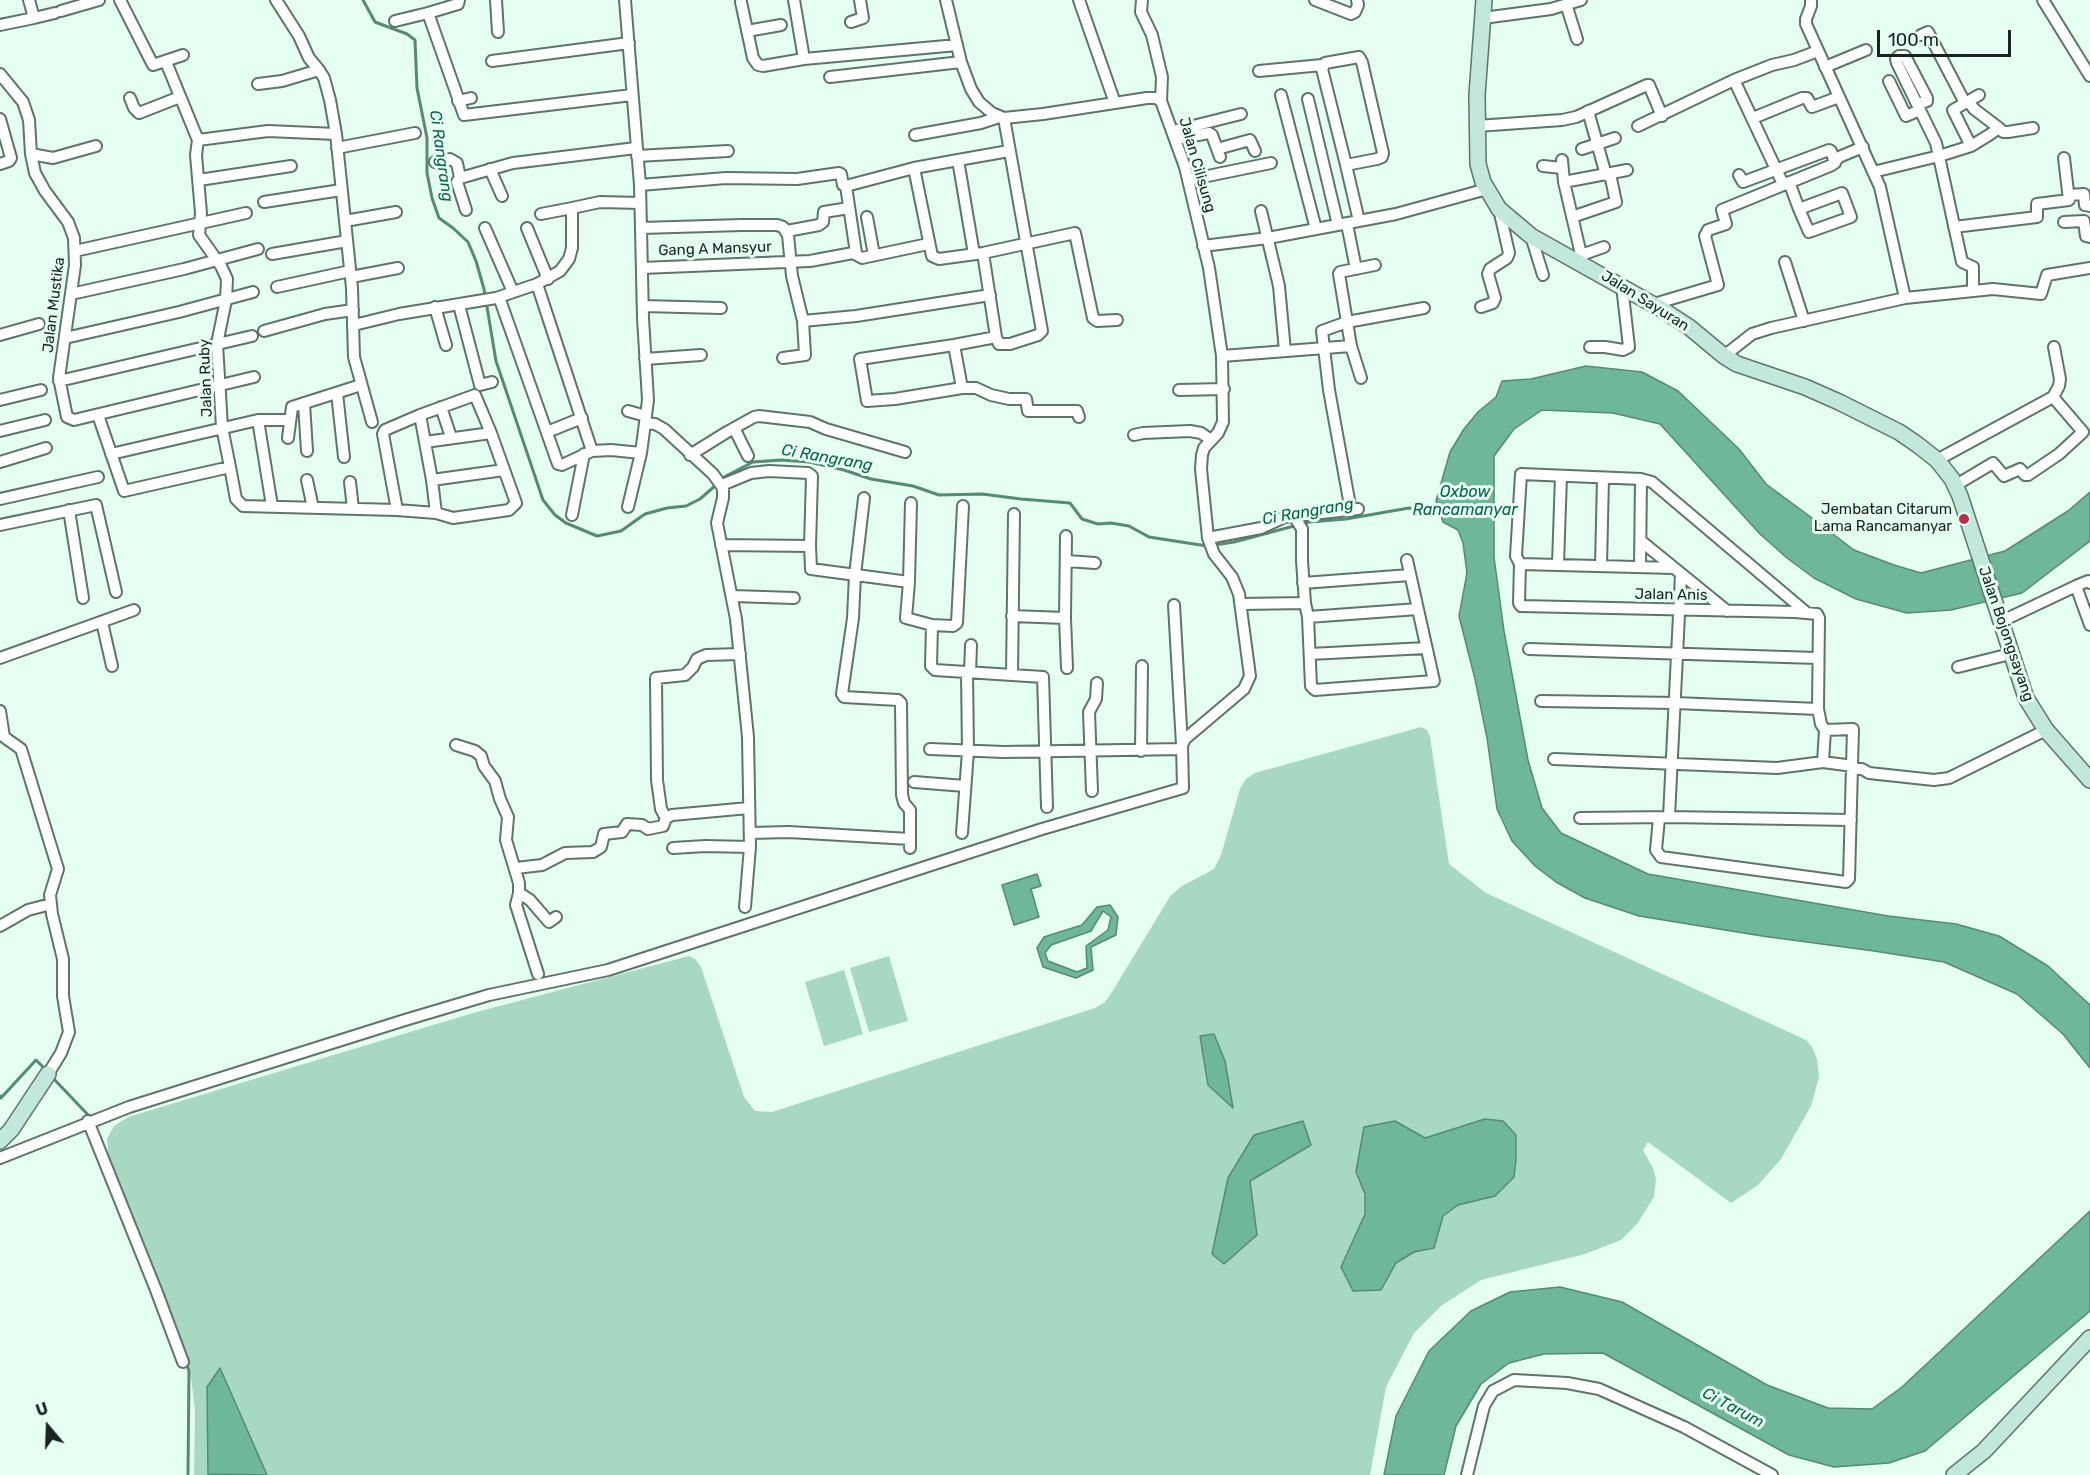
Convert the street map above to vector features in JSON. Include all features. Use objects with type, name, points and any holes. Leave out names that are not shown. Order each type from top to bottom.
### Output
[{"type":"street","points":[[29,0],[34,18]]},
{"type":"street","points":[[0,25],[99,0]]},
{"type":"street","points":[[120,0],[151,62],[157,64],[183,55]]},
{"type":"street","points":[[276,0],[299,36],[311,62],[319,70],[330,100],[336,134],[351,274],[354,357],[372,422]]},
{"type":"street","points":[[395,21],[428,13],[444,4],[458,4],[459,0]]},
{"type":"street","points":[[496,0],[498,32]]},
{"type":"street","points":[[625,0],[640,185],[648,400],[641,453],[628,507]]},
{"type":"street","points":[[794,0],[804,59]]},
{"type":"street","points":[[851,22],[863,18],[860,0]]},
{"type":"street","points":[[946,0],[961,62],[976,96],[985,108],[1001,117],[1042,331],[1038,335],[1010,344],[1000,344],[996,338],[990,295],[978,253],[958,160]]},
{"type":"street","points":[[1079,0],[1115,103]]},
{"type":"street","points":[[915,135],[1001,117],[1147,98],[1161,101],[1162,77],[1152,35],[1141,12],[1142,0]]},
{"type":"street","points":[[1315,0],[1351,14],[1355,12],[1358,5],[1357,0]]},
{"type":"street","name":"Jalan Sayuran","points":[[1484,0],[1478,95],[1478,164],[1487,189],[1499,209],[1531,236],[1582,259],[1689,327],[1737,364],[1805,387],[1839,402],[1899,432],[1918,445],[1936,460],[1956,485],[1974,540]]},
{"type":"street","points":[[1483,18],[1551,9],[1581,0]]},
{"type":"street","points":[[1811,0],[1806,22],[1863,147],[1885,204],[1905,298]]},
{"type":"street","points":[[2043,0],[2090,76]]},
{"type":"street","points":[[741,2],[751,52],[758,65],[763,66],[804,59],[957,45]]},
{"type":"street","points":[[1566,4],[1577,39]]},
{"type":"street","points":[[428,13],[461,113],[465,116],[632,95]]},
{"type":"street","points":[[747,31],[781,25]]},
{"type":"street","points":[[1921,35],[1928,32],[1966,102],[1974,109],[2003,132],[2033,129]]},
{"type":"street","points":[[492,61],[629,44]]},
{"type":"street","points":[[1825,67],[1866,50]]},
{"type":"street","points":[[1638,126],[1734,80],[1818,51]]},
{"type":"street","points":[[1259,71],[1322,65],[1359,57],[1383,153],[1382,157],[1377,159],[1346,165]]},
{"type":"street","points":[[166,62],[198,140],[196,155],[200,225]]},
{"type":"street","points":[[830,77],[961,62]]},
{"type":"street","points":[[1322,65],[1359,221]]},
{"type":"street","points":[[258,84],[282,81],[319,70]]},
{"type":"street","name":"Jalan Mustika","points":[[0,74],[19,96],[27,114],[32,164],[40,182],[73,232],[75,251],[71,294],[59,381],[66,415],[74,420],[98,414]]},
{"type":"street","points":[[1734,80],[1809,232],[1851,218],[1842,193],[1799,209]]},
{"type":"street","points":[[1889,81],[1906,116],[1919,107],[1936,143],[1962,262],[1973,267],[1973,291]]},
{"type":"street","points":[[1478,126],[1576,117],[1647,85],[1662,116]]},
{"type":"street","points":[[1281,95],[1316,229]]},
{"type":"street","points":[[1971,146],[1953,112],[1979,95]]},
{"type":"street","points":[[130,98],[134,108],[139,112],[180,97]]},
{"type":"street","points":[[1753,118],[1802,98],[1807,98],[1812,107],[1839,97]]},
{"type":"street","points":[[458,101],[471,98]]},
{"type":"street","points":[[1308,99],[1356,269]]},
{"type":"street","name":"Jalan Cilisung","points":[[1161,101],[1188,180],[1212,288],[1222,356],[1223,422],[1218,433],[1203,451],[1201,469],[1210,545]]},
{"type":"street","points":[[1572,217],[1616,202],[1588,111]]},
{"type":"street","points":[[1174,135],[1241,114]]},
{"type":"street","points":[[0,120],[11,158],[0,164]]},
{"type":"street","points":[[1873,172],[1971,146],[1998,128]]},
{"type":"street","points":[[198,140],[268,131],[336,134]]},
{"type":"street","points":[[337,148],[415,133]]},
{"type":"street","points":[[1174,135],[1209,133],[1212,135],[1218,153],[1250,140],[1256,151]]},
{"type":"street","points":[[1582,149],[1615,138]]},
{"type":"street","points":[[31,154],[53,158],[96,146]]},
{"type":"street","points":[[1654,304],[1718,286],[1705,236],[1706,232],[1726,224],[1722,210],[1835,163],[1839,157],[1863,147]]},
{"type":"street","points":[[460,178],[513,163],[637,152],[728,150]]},
{"type":"street","points":[[1739,175],[1743,182],[1829,150],[1835,163]]},
{"type":"street","points":[[846,186],[914,168],[1009,151]]},
{"type":"street","points":[[1954,226],[2037,217],[2037,204],[2069,200],[2064,158]]},
{"type":"street","points":[[435,162],[450,159],[457,163],[460,178],[457,183],[466,210]]},
{"type":"street","points":[[1188,180],[1271,163]]},
{"type":"street","points":[[1543,166],[1548,168],[1562,164],[1582,259],[1604,247]]},
{"type":"street","points":[[199,180],[291,166]]},
{"type":"street","points":[[914,168],[928,244],[932,256],[936,259],[978,253],[1075,233],[1093,318],[1097,321],[1117,320]]},
{"type":"street","points":[[490,169],[502,196]]},
{"type":"street","points":[[1564,182],[1627,170]]},
{"type":"street","points":[[640,185],[726,178],[814,178],[839,173],[843,185],[846,186],[856,253]]},
{"type":"street","points":[[1203,246],[1343,225],[1396,214],[1487,189]]},
{"type":"street","points":[[264,202],[341,190]]},
{"type":"street","points":[[2069,195],[2084,194],[2085,204],[2090,206]]},
{"type":"street","points":[[541,214],[600,202],[640,203]]},
{"type":"street","points":[[354,325],[435,307],[459,305],[490,298],[513,292],[549,277],[567,263],[572,248],[572,208]]},
{"type":"street","points":[[787,231],[819,225],[823,222],[824,212],[849,208]]},
{"type":"street","points":[[1481,307],[1493,303],[1495,298],[1488,274],[1490,269],[1507,258],[1509,253],[1499,209]]},
{"type":"street","points":[[1261,211],[1279,286],[1285,351]]},
{"type":"street","points":[[345,221],[396,212]]},
{"type":"street","points":[[75,251],[246,213]]},
{"type":"street","points":[[867,217],[874,255]]},
{"type":"street","points":[[2064,222],[2084,221],[2085,235],[2090,237]]},
{"type":"street","name":"Jalan Ruby","points":[[200,225],[199,235],[218,260],[227,279],[226,300],[217,344],[222,427],[236,499],[240,504],[272,506]]},
{"type":"street","points":[[641,228],[777,225],[783,227],[787,231],[790,262],[803,321],[806,354],[783,358]]},
{"type":"street","points":[[485,228],[513,292]]},
{"type":"street","points":[[527,228],[549,277],[588,453],[572,515]]},
{"type":"street","points":[[1531,236],[1543,275]]},
{"type":"street","points":[[272,254],[347,241]]},
{"type":"street","name":"Gang A Mansyur","points":[[642,268],[810,261],[856,253],[862,258],[928,244]]},
{"type":"street","points":[[71,294],[258,249]]},
{"type":"street","points":[[1785,262],[1804,321]]},
{"type":"street","points":[[1360,378],[1351,346],[1339,274],[1375,265]]},
{"type":"street","points":[[277,287],[398,268]]},
{"type":"street","points":[[1724,356],[1752,334],[1771,328],[1905,298],[1993,289],[2041,294],[2047,275],[2090,268]]},
{"type":"street","points":[[1590,347],[1623,350],[1629,347],[1622,286]]},
{"type":"street","points":[[65,338],[253,292]]},
{"type":"street","points":[[803,321],[855,316],[990,295]]},
{"type":"street","points":[[490,298],[559,464],[588,453],[619,450],[641,453]]},
{"type":"street","points":[[459,305],[480,385],[492,382]]},
{"type":"street","points":[[643,306],[721,308]]},
{"type":"street","points":[[435,307],[446,345]]},
{"type":"street","points":[[1182,747],[1190,733],[1244,689],[1249,681],[1250,670],[1242,604],[1232,577],[1210,545],[1261,528],[1354,510],[1322,331],[1347,322],[1424,308]]},
{"type":"street","points":[[264,331],[353,309]]},
{"type":"street","points":[[0,335],[39,324]]},
{"type":"street","points":[[59,381],[252,336]]},
{"type":"street","points":[[860,359],[996,338]]},
{"type":"street","points":[[954,345],[962,388]]},
{"type":"street","points":[[1222,356],[1351,346]]},
{"type":"street","points":[[859,347],[866,400],[869,402],[962,388],[976,388],[991,395],[1009,399],[1026,399],[1028,411],[1077,411],[1079,417]]},
{"type":"street","points":[[1936,460],[2053,397],[2061,379],[2054,347]]},
{"type":"street","points":[[645,359],[701,356]]},
{"type":"street","points":[[230,467],[126,491],[123,489],[98,414],[254,377]]},
{"type":"street","points":[[288,438],[291,408],[362,385]]},
{"type":"street","points":[[1179,390],[1224,389]]},
{"type":"street","points":[[0,400],[41,390]]},
{"type":"street","points":[[337,393],[344,457]]},
{"type":"street","points":[[258,420],[272,506],[397,510],[436,513],[453,518],[511,509],[515,506],[516,500],[475,395],[420,415],[387,429],[383,434],[397,510]]},
{"type":"street","points":[[1956,485],[1993,463],[2004,476],[2020,469],[2028,475],[2059,454],[2083,431],[2053,397]]},
{"type":"street","points":[[304,403],[307,451]]},
{"type":"street","points":[[441,407],[451,437]]},
{"type":"street","points":[[628,411],[664,429],[719,480],[723,498],[717,519],[733,596],[748,737],[751,833],[745,907]]},
{"type":"street","points":[[420,415],[436,513]]},
{"type":"street","points":[[690,455],[754,417],[810,422],[826,429],[905,452]]},
{"type":"street","points":[[547,432],[582,418]]},
{"type":"street","points":[[0,431],[45,420]]},
{"type":"street","points":[[111,454],[258,420],[286,420]]},
{"type":"street","points":[[734,428],[748,456]]},
{"type":"street","points":[[1134,435],[1190,431],[1201,433],[1210,440]]},
{"type":"street","points":[[425,442],[491,433]]},
{"type":"street","points":[[0,462],[46,448]]},
{"type":"street","points":[[432,480],[504,470]]},
{"type":"street","points":[[719,480],[769,471],[810,474],[812,476],[811,569],[909,582]]},
{"type":"street","points":[[1677,571],[1640,567],[1520,564],[1516,556],[1521,474],[1641,479],[1652,482],[1807,613]]},
{"type":"street","points":[[1558,564],[1561,476]]},
{"type":"street","points":[[0,499],[98,477]]},
{"type":"street","points":[[1601,566],[1603,478]]},
{"type":"street","points":[[1640,567],[1641,479]]},
{"type":"street","points":[[307,480],[313,508]]},
{"type":"street","points":[[350,482],[353,509]]},
{"type":"street","points":[[751,833],[789,832],[910,844],[910,810],[904,803],[902,795],[901,703],[898,700],[844,697],[842,695],[854,609],[855,575],[864,498]]},
{"type":"street","points":[[911,503],[906,618],[953,626],[957,623],[963,506]]},
{"type":"street","points":[[0,525],[94,505],[98,509],[116,592]]},
{"type":"street","points":[[69,510],[83,598]]},
{"type":"street","points":[[1011,674],[1014,513]]},
{"type":"street","points":[[1298,522],[1308,617],[1311,686],[1315,690],[1434,680],[1407,560]]},
{"type":"street","points":[[1066,536],[1067,668]]},
{"type":"street","name":"Jalan Bojongsayang","points":[[1974,540],[2026,698],[2046,730],[2090,780]]},
{"type":"street","points":[[1641,542],[1727,611]]},
{"type":"street","points":[[721,545],[810,546]]},
{"type":"street","points":[[1067,561],[1095,563]]},
{"type":"street","name":"Jalan Anis","points":[[1520,564],[1519,603],[1521,606],[1816,614],[1820,618],[1817,658]]},
{"type":"street","points":[[1677,571],[1679,610],[1676,703],[1672,763],[1664,817],[1656,850],[1660,857],[1844,882],[1849,879],[1854,729],[1825,730]]},
{"type":"street","points":[[1303,583],[1410,575]]},
{"type":"street","points":[[1999,620],[2076,586],[2090,583]]},
{"type":"street","points":[[2076,586],[2090,626]]},
{"type":"street","points":[[733,596],[794,598]]},
{"type":"street","points":[[1242,604],[1305,603]]},
{"type":"street","points":[[0,1158],[88,1121],[394,1023],[489,995],[608,970],[1042,829],[1183,788],[1174,605]]},
{"type":"street","points":[[1308,617],[1418,609]]},
{"type":"street","points":[[0,658],[134,610]]},
{"type":"street","points":[[1012,616],[1065,618]]},
{"type":"street","points":[[102,622],[112,666]]},
{"type":"street","points":[[932,624],[932,668],[935,670],[1042,675],[1044,677],[1047,807]]},
{"type":"street","points":[[962,833],[968,751],[968,673],[971,645]]},
{"type":"street","points":[[1310,654],[1426,648]]},
{"type":"street","points":[[1529,649],[1817,658],[1818,709],[1821,724],[1825,730],[1824,762]]},
{"type":"street","points":[[666,818],[661,809],[657,780],[656,678],[685,675],[697,660],[706,655],[740,654]]},
{"type":"street","points":[[1958,667],[2010,654]]},
{"type":"street","points":[[1141,751],[1142,666]]},
{"type":"street","points":[[1092,791],[1089,712],[1096,699],[1097,683]]},
{"type":"street","points":[[1541,701],[1676,703],[1818,709]]},
{"type":"street","points":[[0,711],[4,737],[21,749],[57,865],[51,892],[51,904],[63,959],[63,996],[69,1032],[58,1059],[11,1130],[0,1141]]},
{"type":"street","points":[[1554,759],[1776,768],[1824,762],[1853,771],[1862,769],[1869,773],[1934,780],[1949,778],[2046,730]]},
{"type":"street","points":[[456,745],[479,753],[484,766],[495,781],[508,817],[506,840],[516,868],[519,893],[516,905],[538,974]]},
{"type":"street","points":[[930,750],[1091,752],[1182,747]]},
{"type":"street","points":[[914,782],[965,786]]},
{"type":"street","points":[[516,868],[542,865],[565,853],[593,852],[601,847],[604,834],[622,832],[628,824],[642,825],[647,829],[662,826],[666,818],[672,815],[749,808]]},
{"type":"street","points":[[1580,818],[1851,820]]},
{"type":"street","points":[[673,848],[750,847]]},
{"type":"street","points":[[519,893],[549,922],[556,917]]},
{"type":"street","points":[[0,926],[28,910],[51,904]]},
{"type":"street","points":[[88,1121],[183,1362]]},
{"type":"street","points":[[1953,1475],[1984,1451],[2090,1338]]},
{"type":"street","points":[[1467,1475],[1484,1406],[1493,1391],[1514,1380],[1567,1383],[1599,1389],[1684,1427],[1772,1475]]},
{"type":"shaded area","points":[[1421,727],[1427,730],[1430,737],[1449,864],[1486,893],[1806,1040],[1817,1059],[1819,1077],[1811,1106],[1781,1159],[1758,1185],[1731,1203],[1648,1142],[1643,1150],[1656,1179],[1654,1197],[1637,1224],[1621,1240],[1585,1254],[1481,1280],[1441,1306],[1414,1333],[1386,1387],[1370,1475],[194,1475],[195,1410],[190,1369],[177,1326],[109,1162],[107,1139],[114,1126],[128,1117],[473,1013],[689,956],[695,959],[701,967],[744,1097],[755,1111],[772,1112],[1095,1008],[1105,1002],[1112,992],[1171,895],[1182,886],[1214,869],[1221,855],[1240,789],[1246,779],[1255,773]]},
{"type":"shaded area","points":[[889,956],[908,1021],[869,1032],[850,968]]},
{"type":"shaded area","points":[[844,970],[863,1034],[824,1046],[805,982]]},
{"type":"water","name":"Oxbow Rancamanyar","points":[[1586,366],[1642,372],[1678,391],[1739,449],[1766,484],[1854,550],[1921,573],[2005,551],[2068,511],[2090,492],[2090,541],[2022,593],[1951,610],[1907,613],[1856,599],[1814,578],[1787,558],[1760,534],[1660,424],[1613,413],[1542,410],[1514,429],[1494,456],[1494,557],[1504,631],[1528,760],[1542,808],[1561,833],[1648,874],[1888,916],[1956,924],[1999,936],[2048,966],[2090,1005],[2090,1068],[2063,1034],[2017,994],[1944,962],[1639,916],[1585,898],[1556,882],[1535,866],[1512,841],[1497,809],[1487,738],[1459,616],[1467,573],[1463,543],[1458,530],[1443,522],[1436,501],[1450,452],[1478,412],[1496,397],[1502,381],[1531,379]]},
{"type":"water","points":[[1037,874],[1041,886],[1031,889],[1039,917],[1014,925],[1002,885]]},
{"type":"water","points":[[1110,905],[1118,917],[1116,935],[1091,947],[1093,970],[1076,978],[1043,967],[1037,948],[1044,937],[1082,925],[1097,907]],"holes":[[[1103,911],[1111,917],[1108,930],[1086,946],[1087,968],[1077,972],[1048,961],[1045,953],[1051,945],[1091,931]]]},
{"type":"water","points":[[1214,1034],[1225,1061],[1233,1108],[1208,1085],[1200,1036]]},
{"type":"water","points":[[1485,1119],[1503,1121],[1516,1135],[1514,1177],[1495,1196],[1458,1205],[1443,1216],[1434,1248],[1414,1252],[1396,1263],[1381,1290],[1353,1291],[1341,1267],[1365,1214],[1365,1194],[1356,1172],[1364,1127],[1395,1121],[1425,1138]]},
{"type":"water","points":[[1303,1121],[1311,1145],[1250,1181],[1257,1235],[1224,1264],[1212,1254],[1228,1178],[1254,1135]]},
{"type":"water","name":"Ci Tarum","points":[[2090,1211],[2090,1311],[1925,1451],[1889,1463],[1834,1467],[1789,1455],[1603,1353],[1544,1354],[1509,1363],[1481,1384],[1456,1426],[1444,1475],[1384,1475],[1396,1416],[1429,1351],[1471,1311],[1510,1292],[1560,1287],[1622,1302],[1767,1385],[1828,1408],[1872,1409],[1902,1387]]},
{"type":"water","points":[[220,1368],[267,1475],[208,1474],[207,1387]]},
{"type":"waterway","name":"Ci Rangrang","points":[[363,0],[375,22],[407,34],[415,40],[417,88],[427,138],[427,173],[432,198],[439,218],[468,242],[476,261],[484,289],[496,361],[543,500],[555,515],[566,523],[597,536],[621,531],[645,514],[686,506],[700,499],[716,485]]},
{"type":"waterway","name":"Ci Rangrang","points":[[721,480],[753,462],[782,460],[809,462],[871,479],[913,486],[939,495],[982,494],[1070,503],[1082,519],[1098,524],[1111,523],[1129,526],[1149,537],[1207,546]]},
{"type":"waterway","name":"Ci Rangrang","points":[[1214,545],[1309,522],[1346,519],[1409,508],[1442,514]]},
{"type":"waterway","points":[[0,1096],[1,1098],[36,1060],[46,1070]]},
{"type":"waterway","points":[[52,1077],[91,1118]]},
{"type":"waterway","points":[[186,1362],[189,1371],[188,1475]]},
{"type":"place","name":"Jembatan Citarum Lama Rancamanyar","points":[[1964,519]]}]
